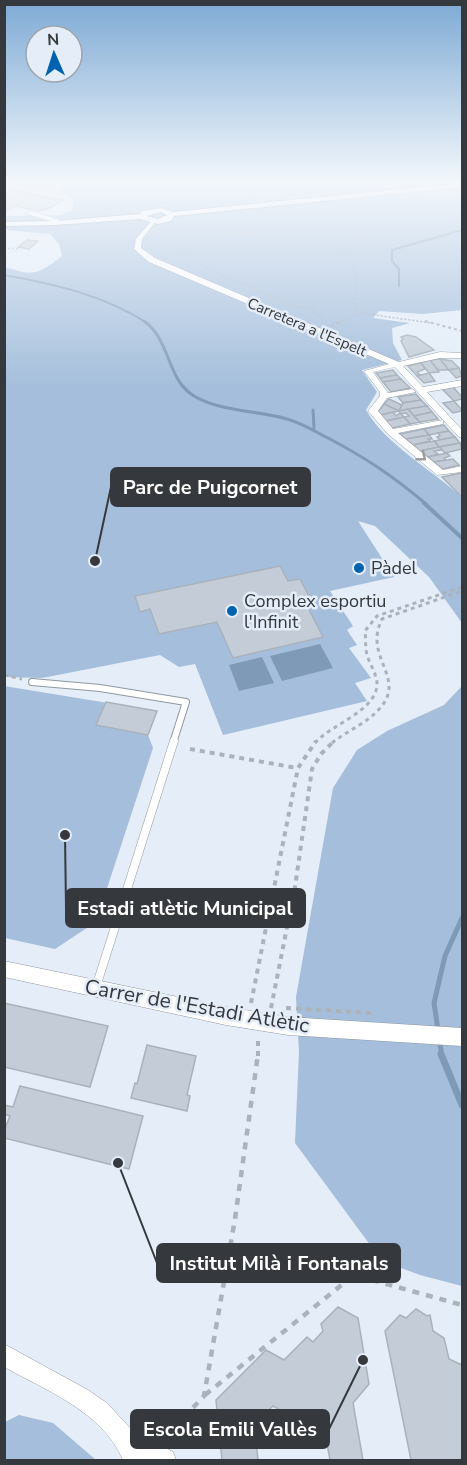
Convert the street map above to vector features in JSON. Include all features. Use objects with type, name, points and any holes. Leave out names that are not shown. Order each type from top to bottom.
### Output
[{"type":"street","name":"Carretera a l'Espelt","points":[[141,251],[152,260],[397,364]]},
{"type":"street","points":[[384,396],[384,392],[368,371],[440,355],[462,355]]},
{"type":"street","points":[[397,364],[444,421],[462,435]]},
{"type":"street","points":[[462,383],[384,396],[372,411],[391,432],[441,473],[462,469]]},
{"type":"street","points":[[391,432],[462,418]]},
{"type":"street","name":"Carrer de l'Estadi Atlètic","points":[[4,969],[258,1022],[462,1037]]},
{"type":"street","points":[[4,1354],[77,1397],[114,1425],[150,1458]]},
{"type":"lane","points":[[32,682],[100,688],[186,702],[96,988]]},
{"type":"path","points":[[184,251],[207,269],[295,306],[313,310],[326,325]]},
{"type":"path","points":[[341,251],[352,265],[357,285],[353,303],[361,313]]},
{"type":"path","points":[[330,327],[361,313],[425,321],[462,331]]},
{"type":"path","points":[[315,321],[340,332]]},
{"type":"path","points":[[251,1003],[298,768],[320,737],[336,724],[357,713],[374,695],[377,686],[367,654],[365,631],[377,616],[462,589]]},
{"type":"path","points":[[271,1008],[295,888],[312,769],[318,757],[333,742],[380,709],[389,693],[389,681],[378,651],[376,632],[382,619],[397,611]]},
{"type":"path","points":[[4,675],[32,682]]},
{"type":"path","points":[[190,749],[298,768]]},
{"type":"path","points":[[204,1396],[235,1219],[258,1053],[258,1022]]},
{"type":"path","points":[[150,1458],[204,1396],[354,1275],[462,1305]]},
{"type":"shaded area","points":[[61,251],[462,251],[462,310],[423,314],[379,311],[373,318],[410,323],[392,328],[393,343],[402,360],[362,370],[377,392],[366,410],[374,422],[397,446],[462,497],[462,623],[429,577],[375,526],[358,521],[394,577],[330,591],[353,626],[347,630],[357,645],[349,648],[371,678],[355,683],[367,701],[223,735],[195,664],[179,667],[160,655],[42,678],[5,677],[5,267],[22,272],[35,272],[47,267],[62,256]]},
{"type":"shaded area","points":[[320,644],[333,668],[282,681],[270,656]]},
{"type":"shaded area","points":[[262,657],[274,683],[239,691],[229,665]]},
{"type":"shaded area","points":[[4,686],[157,711],[148,735],[153,748],[96,922],[55,949],[5,938]]},
{"type":"shaded area","points":[[462,686],[462,1286],[420,1275],[382,1261],[295,1143],[299,1052],[296,997],[333,788],[357,750],[387,731],[444,705]]},
{"type":"shaded area","points":[[19,1415],[53,1423],[96,1460],[5,1460],[5,1422]]},
{"type":"building","points":[[407,335],[416,337],[434,350],[409,357],[401,341],[403,339],[401,337]]},
{"type":"building","points":[[440,359],[449,370],[438,370],[430,360]]},
{"type":"building","points":[[440,359],[452,361],[459,368],[449,370]]},
{"type":"building","points":[[430,360],[439,372],[429,373],[421,363]]},
{"type":"building","points":[[421,363],[425,369],[417,372],[420,375],[417,376],[408,366]]},
{"type":"building","points":[[459,368],[462,376],[456,378],[449,370]]},
{"type":"building","points":[[393,370],[397,375],[380,378],[376,373]]},
{"type":"building","points":[[429,373],[435,381],[424,383],[417,376]]},
{"type":"building","points":[[397,375],[401,379],[383,382],[380,378]]},
{"type":"building","points":[[401,379],[410,388],[391,392],[383,382]]},
{"type":"building","points":[[453,387],[462,399],[454,401],[442,389]]},
{"type":"building","points":[[416,394],[421,400],[403,403],[398,397]]},
{"type":"building","points":[[389,399],[402,405],[399,411],[384,404]]},
{"type":"building","points":[[421,400],[427,406],[399,411],[403,403]]},
{"type":"building","points":[[454,401],[462,411],[453,413],[443,403]]},
{"type":"building","points":[[384,404],[399,411],[381,415],[378,412]]},
{"type":"building","points":[[427,406],[432,412],[414,416],[408,409]]},
{"type":"building","points":[[408,409],[420,422],[410,424],[404,417],[409,416],[399,411]]},
{"type":"building","points":[[393,412],[396,416],[400,413],[404,417],[386,421],[381,415]]},
{"type":"building","points":[[432,412],[438,419],[420,422],[414,416]]},
{"type":"building","points":[[404,417],[410,424],[392,428],[386,421]]},
{"type":"building","points":[[444,425],[449,431],[429,435],[424,429]]},
{"type":"building","points":[[424,429],[429,435],[406,439],[400,434]]},
{"type":"building","points":[[449,431],[455,437],[440,440],[437,437],[440,436],[438,433]]},
{"type":"building","points":[[429,435],[432,439],[428,439],[430,441],[413,445],[406,439]]},
{"type":"building","points":[[455,437],[460,443],[439,447],[434,441]]},
{"type":"building","points":[[434,441],[439,447],[420,451],[413,445]]},
{"type":"building","points":[[460,443],[462,449],[445,453],[439,447]]},
{"type":"building","points":[[439,447],[442,450],[434,451],[438,454],[428,457],[420,451]]},
{"type":"building","points":[[447,453],[450,456],[444,458],[446,460],[434,462],[428,457]]},
{"type":"building","points":[[453,459],[459,465],[443,469],[434,462]]},
{"type":"building","points":[[462,473],[462,497],[442,477]]},
{"type":"building","points":[[280,566],[288,581],[300,579],[311,600],[305,602],[323,637],[233,658],[217,622],[159,634],[150,609],[140,612],[135,596]]},
{"type":"building","points":[[106,702],[157,711],[148,735],[96,725]]},
{"type":"building","points":[[4,1003],[108,1026],[90,1087],[4,1067]]},
{"type":"building","points":[[147,1045],[196,1056],[187,1095],[190,1096],[187,1111],[131,1098]]},
{"type":"building","points":[[20,1086],[143,1116],[129,1169],[4,1138],[4,1131],[10,1116],[4,1114],[4,1105],[13,1107]]},
{"type":"building","points":[[338,1307],[358,1318],[369,1384],[353,1403],[363,1460],[330,1460],[325,1432],[316,1427],[314,1429],[273,1406],[254,1424],[258,1460],[222,1460],[216,1400],[266,1350],[284,1360],[307,1337],[313,1342],[323,1331],[321,1324]]},
{"type":"building","points":[[416,1309],[427,1316],[430,1315],[433,1331],[444,1338],[449,1359],[462,1365],[462,1460],[411,1460],[385,1331],[400,1315],[406,1318]]},
{"type":"waterway","points":[[392,251],[392,261],[399,269],[399,286]]},
{"type":"waterway","points":[[4,275],[78,292],[114,305],[144,321]]},
{"type":"waterway","points":[[144,321],[159,338],[178,380],[194,396],[227,408],[275,416],[303,425],[367,460],[426,504]]},
{"type":"waterway","points":[[313,410],[314,428]]},
{"type":"waterway","points":[[424,503],[462,538]]},
{"type":"waterway","points":[[438,1030],[434,1003],[445,956],[462,918]]},
{"type":"waterway","points":[[439,1038],[442,1056]]},
{"type":"waterway","points":[[441,1054],[462,1105]]},
{"type":"place","name":"Parc de Puigcornet","points":[[95,561]]},
{"type":"place","name":"Pàdel","points":[[359,568]]},
{"type":"place","name":"Complex esportiu l'Infinit","points":[[232,611]]},
{"type":"place","name":"Estadi atlètic Municipal","points":[[65,835]]},
{"type":"place","name":"Institut Milà i Fontanals","points":[[118,1163]]},
{"type":"place","name":"Escola Emili Vallès","points":[[363,1360]]}]
